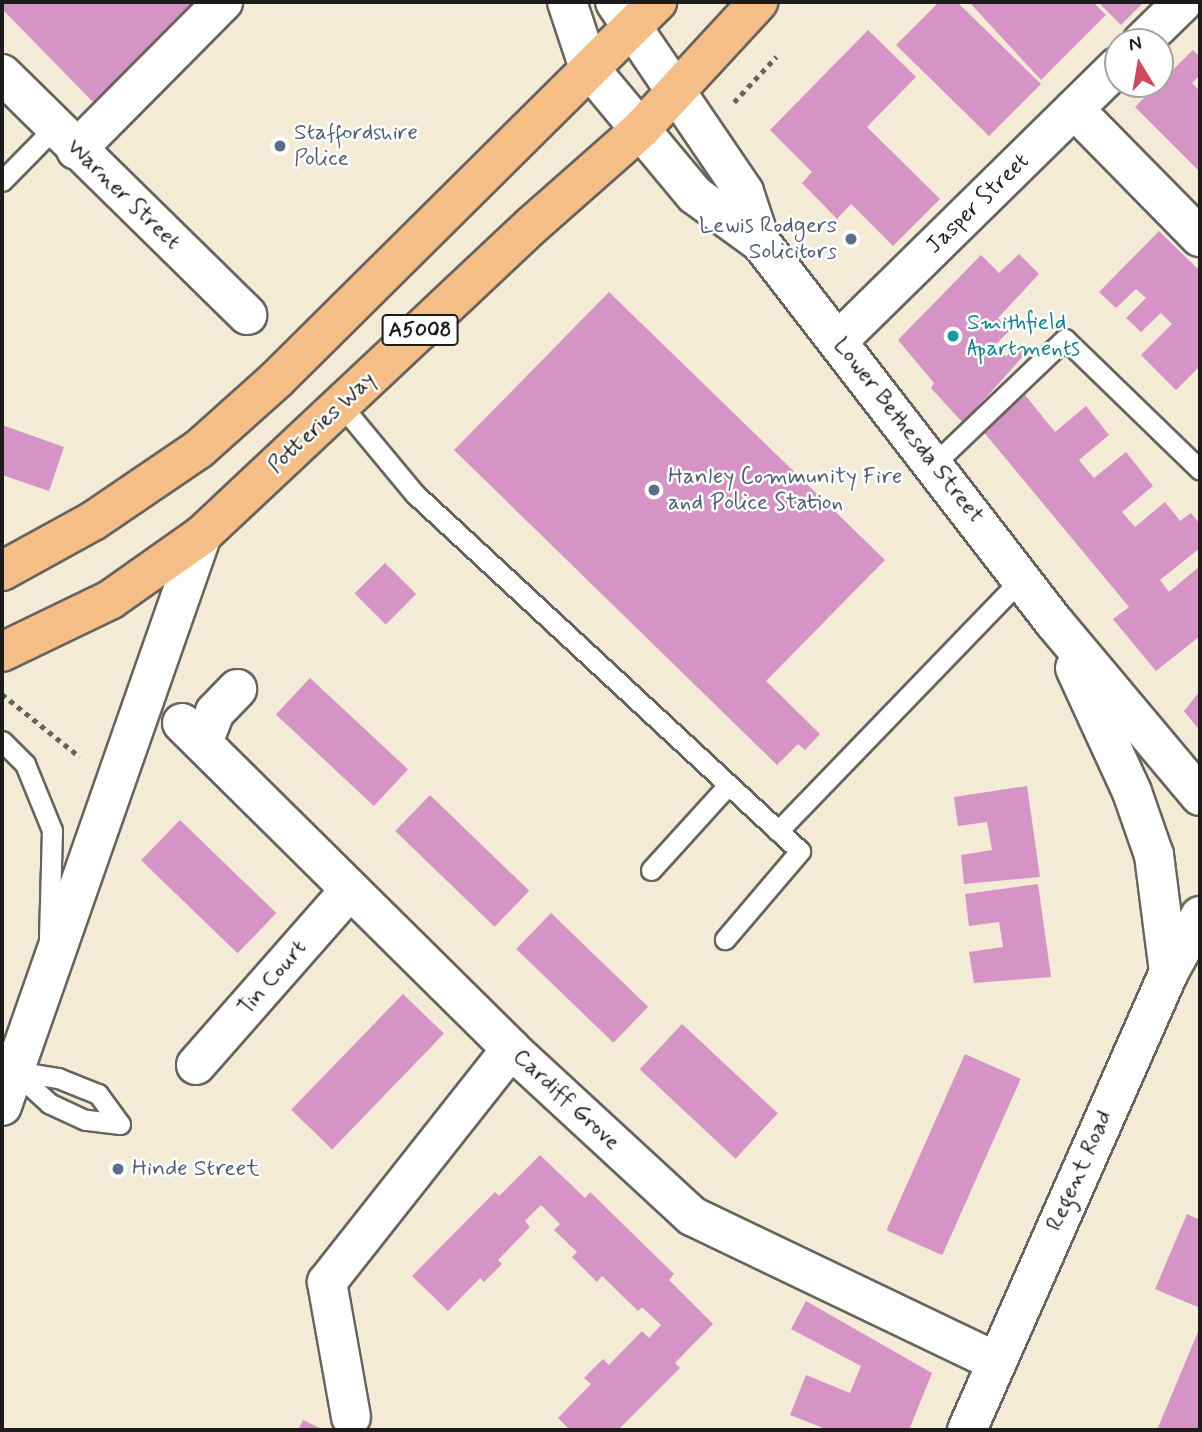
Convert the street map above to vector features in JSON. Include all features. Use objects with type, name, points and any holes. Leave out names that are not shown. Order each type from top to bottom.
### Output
[{"type":"main road","name":"A5008","points":[[2,571],[93,521],[199,449],[276,380],[589,68],[622,15],[657,2]]},
{"type":"main road","name":"Potteries Way","points":[[2,652],[110,600],[202,535],[641,129],[674,89],[758,2]]},
{"type":"street","points":[[65,139],[223,2]]},
{"type":"street","points":[[567,2],[589,68]]},
{"type":"street","points":[[1156,28],[1183,2]]},
{"type":"street","name":"Lower Bethesda Street","points":[[622,15],[744,192],[761,243]]},
{"type":"street","name":"Lower Bethesda Street","points":[[589,68],[695,195],[761,243],[1054,622],[1200,796]]},
{"type":"street","name":"Warner Street","points":[[2,74],[65,139],[247,315]]},
{"type":"street","name":"Jasper Street","points":[[838,341],[1104,80]]},
{"type":"street","points":[[1074,109],[1200,237]]},
{"type":"street","points":[[5,1076],[47,982],[202,535]]},
{"type":"street","name":"Lower Bethesda Street","points":[[1054,622],[1132,792],[1154,855],[1169,972]]},
{"type":"street","name":"Cardiff Grove","points":[[237,689],[192,733],[511,1049],[692,1216],[997,1362]]},
{"type":"street","name":"Tin Court","points":[[196,1065],[350,890]]},
{"type":"street","name":"Regent Road","points":[[967,1430],[1169,972],[1200,916]]},
{"type":"street","points":[[351,1417],[327,1282],[511,1049]]},
{"type":"lane","points":[[1196,2],[1200,6]]},
{"type":"lane","points":[[2,181],[65,139]]},
{"type":"lane","points":[[934,464],[1065,339],[1200,470]]},
{"type":"lane","points":[[341,405],[415,494],[800,851],[725,939]]},
{"type":"lane","points":[[778,831],[1022,578]]},
{"type":"lane","points":[[2,741],[26,764],[52,830],[47,982]]},
{"type":"lane","points":[[652,870],[728,785]]},
{"type":"lane","points":[[5,1076],[58,1078],[98,1094],[120,1124],[85,1120],[48,1103],[5,1076]]},
{"type":"path","points":[[733,111],[734,101],[776,57]]},
{"type":"path","points":[[2,694],[91,766]]},
{"type":"building","points":[[2,2],[198,2],[94,103],[2,9]]},
{"type":"building","points":[[939,2],[957,2],[1041,84],[989,136],[896,45]]},
{"type":"building","points":[[969,2],[1093,2],[1106,15],[1041,80]]},
{"type":"building","points":[[1098,2],[1144,2],[1121,25]]},
{"type":"building","points":[[868,30],[916,77],[867,127],[940,199],[893,246],[851,204],[837,219],[802,183],[812,172],[770,130]]},
{"type":"building","points":[[1193,50],[1200,57],[1200,75],[1192,83],[1200,91],[1200,172],[1135,107],[1144,98],[1174,98],[1174,69]]},
{"type":"building","points":[[1159,231],[1200,271],[1200,366],[1176,390],[1141,355],[1172,324],[1161,313],[1141,332],[1126,318],[1146,298],[1136,289],[1116,308],[1099,292]]},
{"type":"building","name":"Smithfield Apartments","points":[[1019,254],[1039,274],[998,318],[1009,331],[996,344],[1006,357],[1017,345],[1026,353],[963,423],[931,388],[934,383],[898,340],[981,255],[999,273]]},
{"type":"building","name":"Hanley Community Fire and Police Station","points":[[609,292],[885,560],[766,681],[820,734],[805,750],[798,744],[777,765],[454,450]]},
{"type":"building","points":[[1025,395],[1055,432],[1086,406],[1109,435],[1079,460],[1094,478],[1126,452],[1153,486],[1122,512],[1135,527],[1165,502],[1180,521],[1191,513],[1200,524],[1200,548],[1160,580],[1169,592],[1200,566],[1200,636],[1156,671],[1113,619],[1129,607],[982,430]]},
{"type":"building","points":[[2,425],[64,447],[49,491],[2,475]]},
{"type":"building","points":[[385,563],[416,594],[386,625],[355,593]]},
{"type":"building","points":[[310,678],[408,769],[374,806],[276,715]]},
{"type":"building","points":[[1200,691],[1200,731],[1184,711]]},
{"type":"building","points":[[1027,786],[1040,877],[964,884],[961,855],[992,850],[987,822],[958,826],[954,797]]},
{"type":"building","points":[[430,795],[529,891],[495,927],[395,831]]},
{"type":"building","points":[[180,820],[276,913],[237,953],[141,860]]},
{"type":"building","points":[[1038,884],[1051,977],[974,983],[969,952],[1003,947],[999,922],[969,926],[965,894]]},
{"type":"building","points":[[551,913],[648,1007],[613,1043],[516,949]]},
{"type":"building","points":[[403,994],[444,1034],[332,1149],[291,1110]]},
{"type":"building","points":[[682,1024],[778,1113],[736,1159],[640,1069]]},
{"type":"building","points":[[965,1054],[1021,1079],[942,1255],[886,1230]]},
{"type":"building","points":[[540,1155],[585,1198],[590,1192],[674,1274],[669,1280],[713,1324],[675,1363],[680,1368],[618,1430],[570,1430],[558,1418],[591,1384],[584,1378],[603,1359],[609,1365],[642,1331],[649,1338],[661,1325],[642,1307],[638,1311],[602,1276],[597,1282],[572,1257],[577,1252],[554,1230],[560,1224],[541,1205],[525,1221],[530,1227],[498,1260],[502,1264],[484,1282],[480,1278],[448,1311],[412,1276],[495,1192],[499,1196]]},
{"type":"building","points":[[1187,1214],[1200,1220],[1200,1308],[1155,1289]]},
{"type":"building","points":[[806,1301],[932,1373],[909,1430],[828,1430],[790,1415],[806,1375],[850,1393],[861,1366],[791,1329]]},
{"type":"building","points":[[1200,1327],[1200,1430],[1157,1430]]},
{"type":"building","points":[[303,1420],[324,1430],[298,1430]]},
{"type":"place","name":"Staffordshire Police","points":[[280,146]]},
{"type":"place","name":"Lewis Rodgers Solicitors","points":[[851,239]]},
{"type":"place","name":"Smithfield Apartments","points":[[953,336]]},
{"type":"place","name":"Hanley Community Fire and Police Station","points":[[654,490]]},
{"type":"place","name":"Hinde Street","points":[[118,1169]]}]
